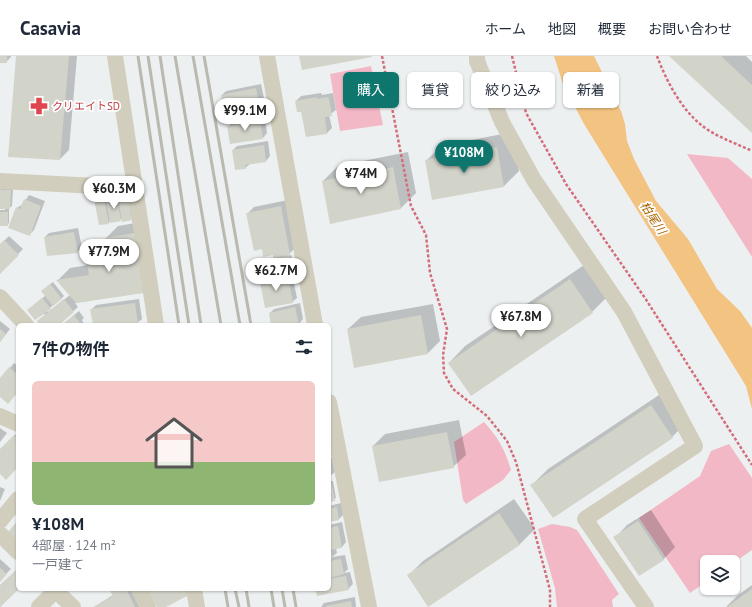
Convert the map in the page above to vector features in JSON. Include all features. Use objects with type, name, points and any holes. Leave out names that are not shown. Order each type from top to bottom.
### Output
[{"type":"street","points":[[115,56],[156,323]]},
{"type":"street","points":[[267,56],[315,323]]},
{"type":"street","points":[[477,56],[477,61],[502,122],[530,173],[624,312],[695,446],[586,519],[646,607]]},
{"type":"street","points":[[0,181],[136,188]]},
{"type":"street","points":[[0,297],[24,323]]},
{"type":"street","points":[[331,412],[369,607]]},
{"type":"street","points":[[0,416],[16,423]]},
{"type":"street","points":[[0,521],[16,501]]},
{"type":"street","points":[[0,534],[16,550]]},
{"type":"street","points":[[39,607],[54,591]]},
{"type":"street","points":[[56,591],[73,607]]},
{"type":"street","points":[[140,591],[148,607]]},
{"type":"path","points":[[382,56],[411,206],[426,235],[430,273],[447,329],[442,355],[444,373],[453,389],[487,416],[507,441],[516,462],[550,590],[550,607]]},
{"type":"path","points":[[512,56],[526,113],[566,184],[645,298],[752,465]]},
{"type":"path","points":[[657,56],[663,71],[683,106],[700,125],[752,151]]},
{"type":"shaded area","points":[[371,66],[372,72],[343,72],[343,108],[380,108],[383,125],[340,131],[330,74]]},
{"type":"shaded area","points":[[687,154],[728,158],[752,179],[752,257]]},
{"type":"shaded area","points":[[484,422],[500,444],[511,470],[503,480],[466,504],[463,500],[454,442]]},
{"type":"shaded area","points":[[729,444],[752,478],[752,550],[740,558],[740,555],[700,555],[700,586],[690,593],[639,518],[700,476],[711,451]]},
{"type":"shaded area","points":[[552,524],[570,527],[577,530],[619,594],[612,600],[613,607],[557,607],[555,588],[538,529]]},
{"type":"water","points":[[554,56],[594,56],[602,72],[563,72],[563,84]]},
{"type":"water","name":"柏尾川","points":[[619,107],[625,124],[627,141],[634,159],[656,201],[688,239],[717,289],[740,311],[752,328],[752,409],[746,386],[576,108]]},
{"type":"building","points":[[0,56],[7,56],[7,63],[0,63]]},
{"type":"building","name":"クリエイトSD","points":[[16,56],[69,56],[60,160],[8,157]]},
{"type":"building","points":[[299,56],[372,56],[372,57],[302,70]]},
{"type":"building","points":[[669,56],[721,56],[752,85],[752,133]]},
{"type":"building","points":[[256,88],[260,109],[225,116],[221,95]]},
{"type":"building","points":[[317,97],[317,99],[328,97],[332,116],[325,117],[327,134],[306,137],[301,112],[297,112],[295,101]]},
{"type":"building","points":[[260,121],[263,139],[230,144],[227,126]]},
{"type":"building","points":[[264,145],[266,162],[245,165],[246,169],[235,170],[232,150]]},
{"type":"building","points":[[497,147],[504,187],[432,200],[425,160]]},
{"type":"building","points":[[393,167],[401,209],[330,224],[322,181]]},
{"type":"building","points":[[0,190],[11,190],[10,209],[0,209]]},
{"type":"building","points":[[128,196],[132,220],[122,222],[118,198]]},
{"type":"building","points":[[104,198],[109,224],[99,225],[94,199]]},
{"type":"building","points":[[117,198],[121,221],[110,223],[106,200]]},
{"type":"building","points":[[24,199],[41,206],[30,236],[8,228],[16,207],[20,209]]},
{"type":"building","points":[[281,206],[290,255],[273,258],[273,255],[263,257],[262,249],[254,251],[246,213]]},
{"type":"building","points":[[0,212],[8,212],[8,226],[0,226]]},
{"type":"building","points":[[74,232],[78,253],[47,256],[44,237]]},
{"type":"building","points":[[135,233],[144,293],[76,303],[56,280],[89,275],[87,263],[96,252],[107,251],[105,238]]},
{"type":"building","points":[[4,240],[19,255],[0,274],[0,244]]},
{"type":"building","points":[[289,256],[291,266],[269,270],[267,261]]},
{"type":"building","points":[[288,277],[293,303],[265,308],[260,282]]},
{"type":"building","points":[[570,279],[593,313],[471,396],[448,363]]},
{"type":"building","points":[[50,284],[62,299],[53,306],[41,291]]},
{"type":"building","points":[[42,298],[51,309],[35,320],[27,310]]},
{"type":"building","points":[[64,299],[74,312],[61,323],[38,323],[37,321]]},
{"type":"building","points":[[135,303],[138,323],[93,323],[90,309]]},
{"type":"building","points":[[295,307],[299,323],[271,323],[269,313]]},
{"type":"building","points":[[74,315],[80,323],[64,323]]},
{"type":"building","points":[[421,315],[428,354],[354,368],[347,329]]},
{"type":"building","points":[[0,329],[6,334],[0,342]]},
{"type":"building","points":[[9,367],[16,373],[16,394],[8,404],[0,397],[0,378]]},
{"type":"building","points":[[651,405],[673,438],[553,518],[530,485]]},
{"type":"building","points":[[447,432],[454,468],[379,482],[372,446]]},
{"type":"building","points":[[14,435],[16,437],[16,469],[6,480],[0,474],[0,449]]},
{"type":"building","points":[[331,482],[335,501],[331,502]]},
{"type":"building","points":[[337,507],[339,520],[331,522],[331,508]]},
{"type":"building","points":[[499,513],[520,545],[428,607],[407,575]]},
{"type":"building","points":[[638,521],[664,560],[639,576],[613,537]]},
{"type":"building","points":[[16,522],[16,539],[8,532]]},
{"type":"building","points":[[338,526],[342,548],[331,550],[331,528]]},
{"type":"building","points":[[341,559],[344,574],[331,577],[331,561]]},
{"type":"building","points":[[0,568],[7,574],[0,582]]},
{"type":"building","points":[[16,570],[17,591],[0,607],[0,585]]},
{"type":"building","points":[[346,576],[349,590],[317,596],[316,591],[331,591],[331,579]]},
{"type":"building","points":[[752,589],[752,607],[727,607]]},
{"type":"building","points":[[110,591],[127,591],[135,607],[93,607],[113,596]]},
{"type":"building","points":[[148,591],[188,591],[187,596],[166,607],[157,607]]},
{"type":"building","points":[[351,601],[352,607],[326,607],[326,606]]},
{"type":"railway","points":[[138,56],[179,323]]},
{"type":"railway","points":[[148,56],[189,323]]},
{"type":"railway","points":[[160,56],[201,323]]},
{"type":"railway","points":[[175,56],[221,323]]},
{"type":"railway","points":[[193,56],[240,323]]},
{"type":"railway","points":[[204,56],[251,323]]},
{"type":"railway","points":[[225,591],[228,607]]},
{"type":"railway","points":[[235,591],[239,607]]},
{"type":"railway","points":[[246,591],[249,607]]},
{"type":"railway","points":[[271,591],[274,607]]},
{"type":"railway","points":[[282,591],[285,607]]},
{"type":"railway","points":[[293,591],[296,607]]},
{"type":"place","name":"クリエイトSD","points":[[39,106]]}]
